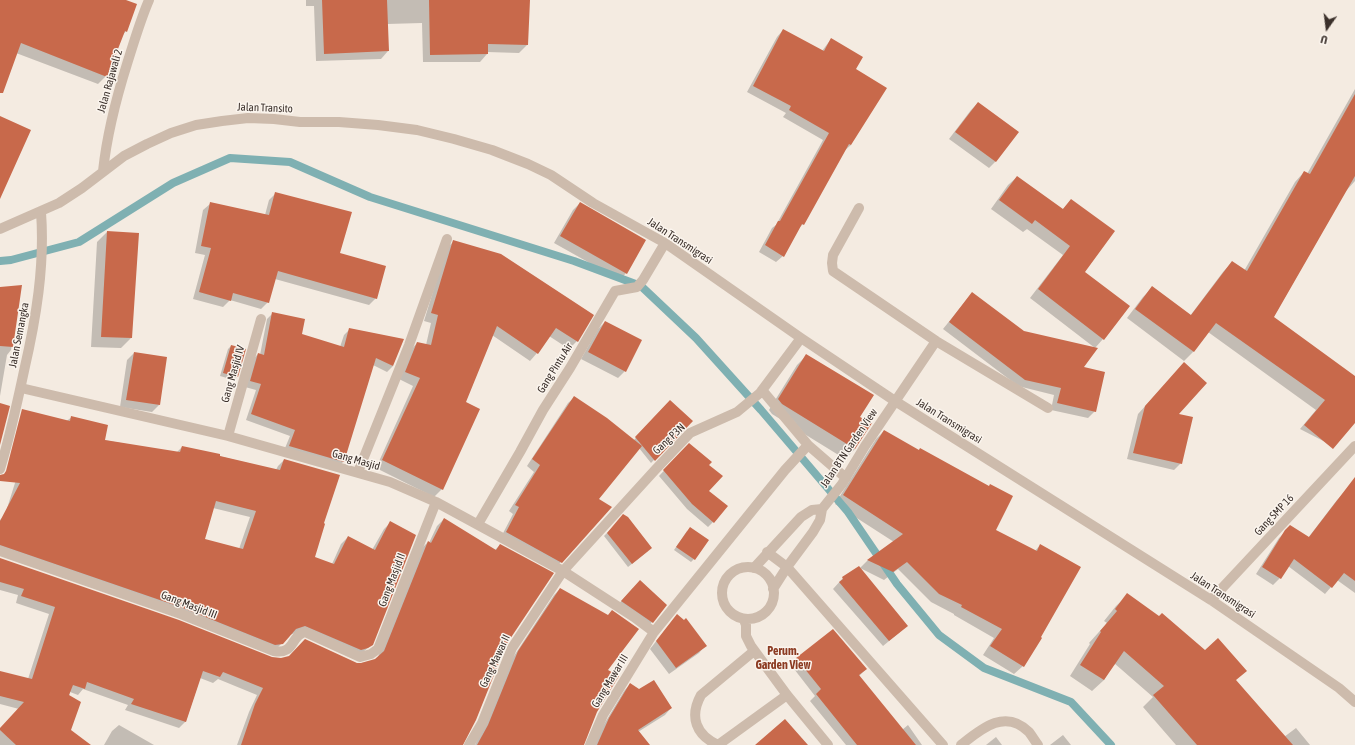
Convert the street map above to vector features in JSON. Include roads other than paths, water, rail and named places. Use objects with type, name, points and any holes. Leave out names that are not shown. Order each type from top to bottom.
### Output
[{"type":"street","name":"Jalan Rajawali 2","points":[[103,171],[106,143],[112,115],[140,21],[149,0]]},
{"type":"street","name":"Jalan Transito","points":[[0,229],[59,203],[82,188],[124,156],[147,144],[172,133],[196,125],[222,120],[248,118],[274,119],[300,122],[362,124],[417,130],[492,150],[528,164]]},
{"type":"street","name":"Jalan Transmigrasi","points":[[528,164],[551,175],[593,203],[664,242],[801,338],[895,401],[1211,600],[1338,688],[1355,702]]},
{"type":"street","points":[[858,208],[833,255],[833,271],[936,341],[1048,408]]},
{"type":"street","name":"Jalan Semangka","points":[[0,469],[12,429],[33,331],[41,276],[41,212]]},
{"type":"street","points":[[358,472],[409,345],[446,239]]},
{"type":"street","name":"Gang Pintu Air","points":[[478,524],[543,410],[570,368],[615,291],[640,284],[664,242]]},
{"type":"street","name":"Gang Masjid IV","points":[[228,436],[261,319]]},
{"type":"street","name":"Gang P3N","points":[[563,571],[690,433],[737,412],[761,391],[801,338]]},
{"type":"street","name":"Jalan BTN Garden View","points":[[774,589],[787,567],[813,532],[820,520],[823,507],[844,481],[865,446],[895,401],[922,365],[936,341]]},
{"type":"street","name":"Gang Masjid","points":[[21,388],[228,436],[390,482],[436,502],[563,571],[634,616],[654,632]]},
{"type":"street","points":[[761,391],[808,445],[844,481]]},
{"type":"street","name":"Gang Mawar III","points":[[590,745],[603,715],[654,632],[785,470],[808,445]]},
{"type":"street","name":"Gang SMP 16","points":[[1211,600],[1355,447]]},
{"type":"street","name":"Gang Masjid II","points":[[360,657],[371,654],[378,648],[436,502]]},
{"type":"street","points":[[754,568],[767,552],[801,517],[812,510],[823,507]]},
{"type":"street","name":"Gang Masjid III","points":[[0,550],[181,614],[274,651],[281,653],[288,650],[298,636],[305,632],[360,657]]},
{"type":"street","points":[[767,552],[787,567],[943,745]]},
{"type":"street","points":[[745,568],[754,568],[762,571],[773,584],[773,602],[766,612],[755,619],[744,620],[738,618],[730,612],[725,605],[722,597],[723,588],[726,579],[732,573],[745,568]]},
{"type":"street","name":"Gang Mawar II","points":[[470,745],[482,723],[512,648],[563,571]]},
{"type":"street","points":[[744,620],[746,625],[746,636],[754,651],[787,695],[828,745]]},
{"type":"street","points":[[754,651],[701,695],[696,704],[695,718],[701,732],[708,740],[718,745],[787,695]]},
{"type":"street","points":[[961,745],[983,728],[995,722],[1009,722],[1019,726],[1029,732],[1038,745]]},
{"type":"waterway","points":[[0,261],[11,260],[79,242],[173,183],[230,158],[290,162],[370,197],[574,261],[641,286],[696,338],[761,410],[848,512],[897,584],[939,635],[984,668],[1071,702],[1111,745]]},
{"type":"district","name":"Perum. Garden View","points":[[783,658]]}]
